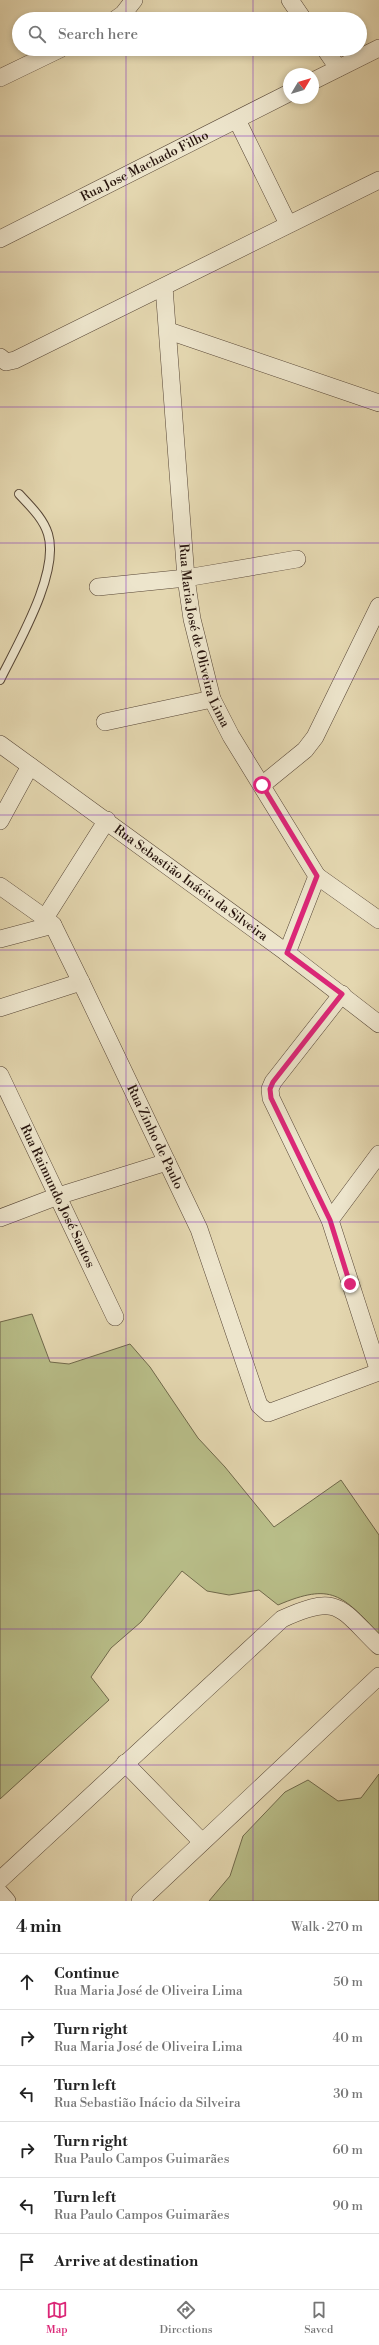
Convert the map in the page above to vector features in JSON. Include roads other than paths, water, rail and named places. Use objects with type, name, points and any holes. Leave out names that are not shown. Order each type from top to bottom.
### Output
[{"type":"street","points":[[125,12],[134,0]]},
{"type":"street","points":[[290,0],[298,12]]},
{"type":"street","points":[[367,54],[379,48]]},
{"type":"street","points":[[0,78],[46,56]]},
{"type":"street","points":[[330,56],[338,68]]},
{"type":"street","points":[[319,78],[363,56]]},
{"type":"street","name":"Rua Jose Machado Filho","points":[[0,239],[283,96]]},
{"type":"street","points":[[237,120],[288,224]]},
{"type":"street","points":[[0,357],[6,362],[15,360],[379,180]]},
{"type":"street","name":"Rua Maria José de Oliveira Lima","points":[[164,287],[169,331],[186,578],[192,619],[212,699],[317,876]]},
{"type":"street","points":[[169,331],[379,403]]},
{"type":"street","points":[[98,587],[186,578],[297,559]]},
{"type":"street","points":[[262,785],[306,750],[315,737],[379,606]]},
{"type":"street","points":[[105,722],[212,699]]},
{"type":"street","name":"Rua Sebastião Inácio da Silveira","points":[[0,744],[107,820],[342,994],[379,1024]]},
{"type":"street","points":[[0,821],[30,766]]},
{"type":"street","points":[[0,939],[49,922],[107,820]]},
{"type":"street","points":[[287,953],[317,876],[379,920]]},
{"type":"street","name":"Rua Zinho de Paulo","points":[[0,886],[49,922],[81,982],[199,1229],[259,1405],[268,1413],[379,1372]]},
{"type":"street","points":[[0,1008],[81,982]]},
{"type":"street","points":[[342,994],[273,1082],[270,1089],[271,1098],[330,1220],[379,1372]]},
{"type":"street","name":"Rua Raimundo José Santos","points":[[0,1075],[115,1317]]},
{"type":"street","points":[[330,1220],[379,1154]]},
{"type":"street","points":[[0,1218],[58,1196],[167,1162]]},
{"type":"street","points":[[0,1880],[282,1618],[305,1608],[325,1604],[340,1607],[379,1646]]},
{"type":"street","points":[[140,1901],[379,1676]]},
{"type":"street","points":[[125,1763],[202,1842]]},
{"type":"street","points":[[0,1892],[8,1901]]},
{"type":"lane","points":[[0,680],[36,605],[48,570],[48,534],[42,520],[19,494]]}]
